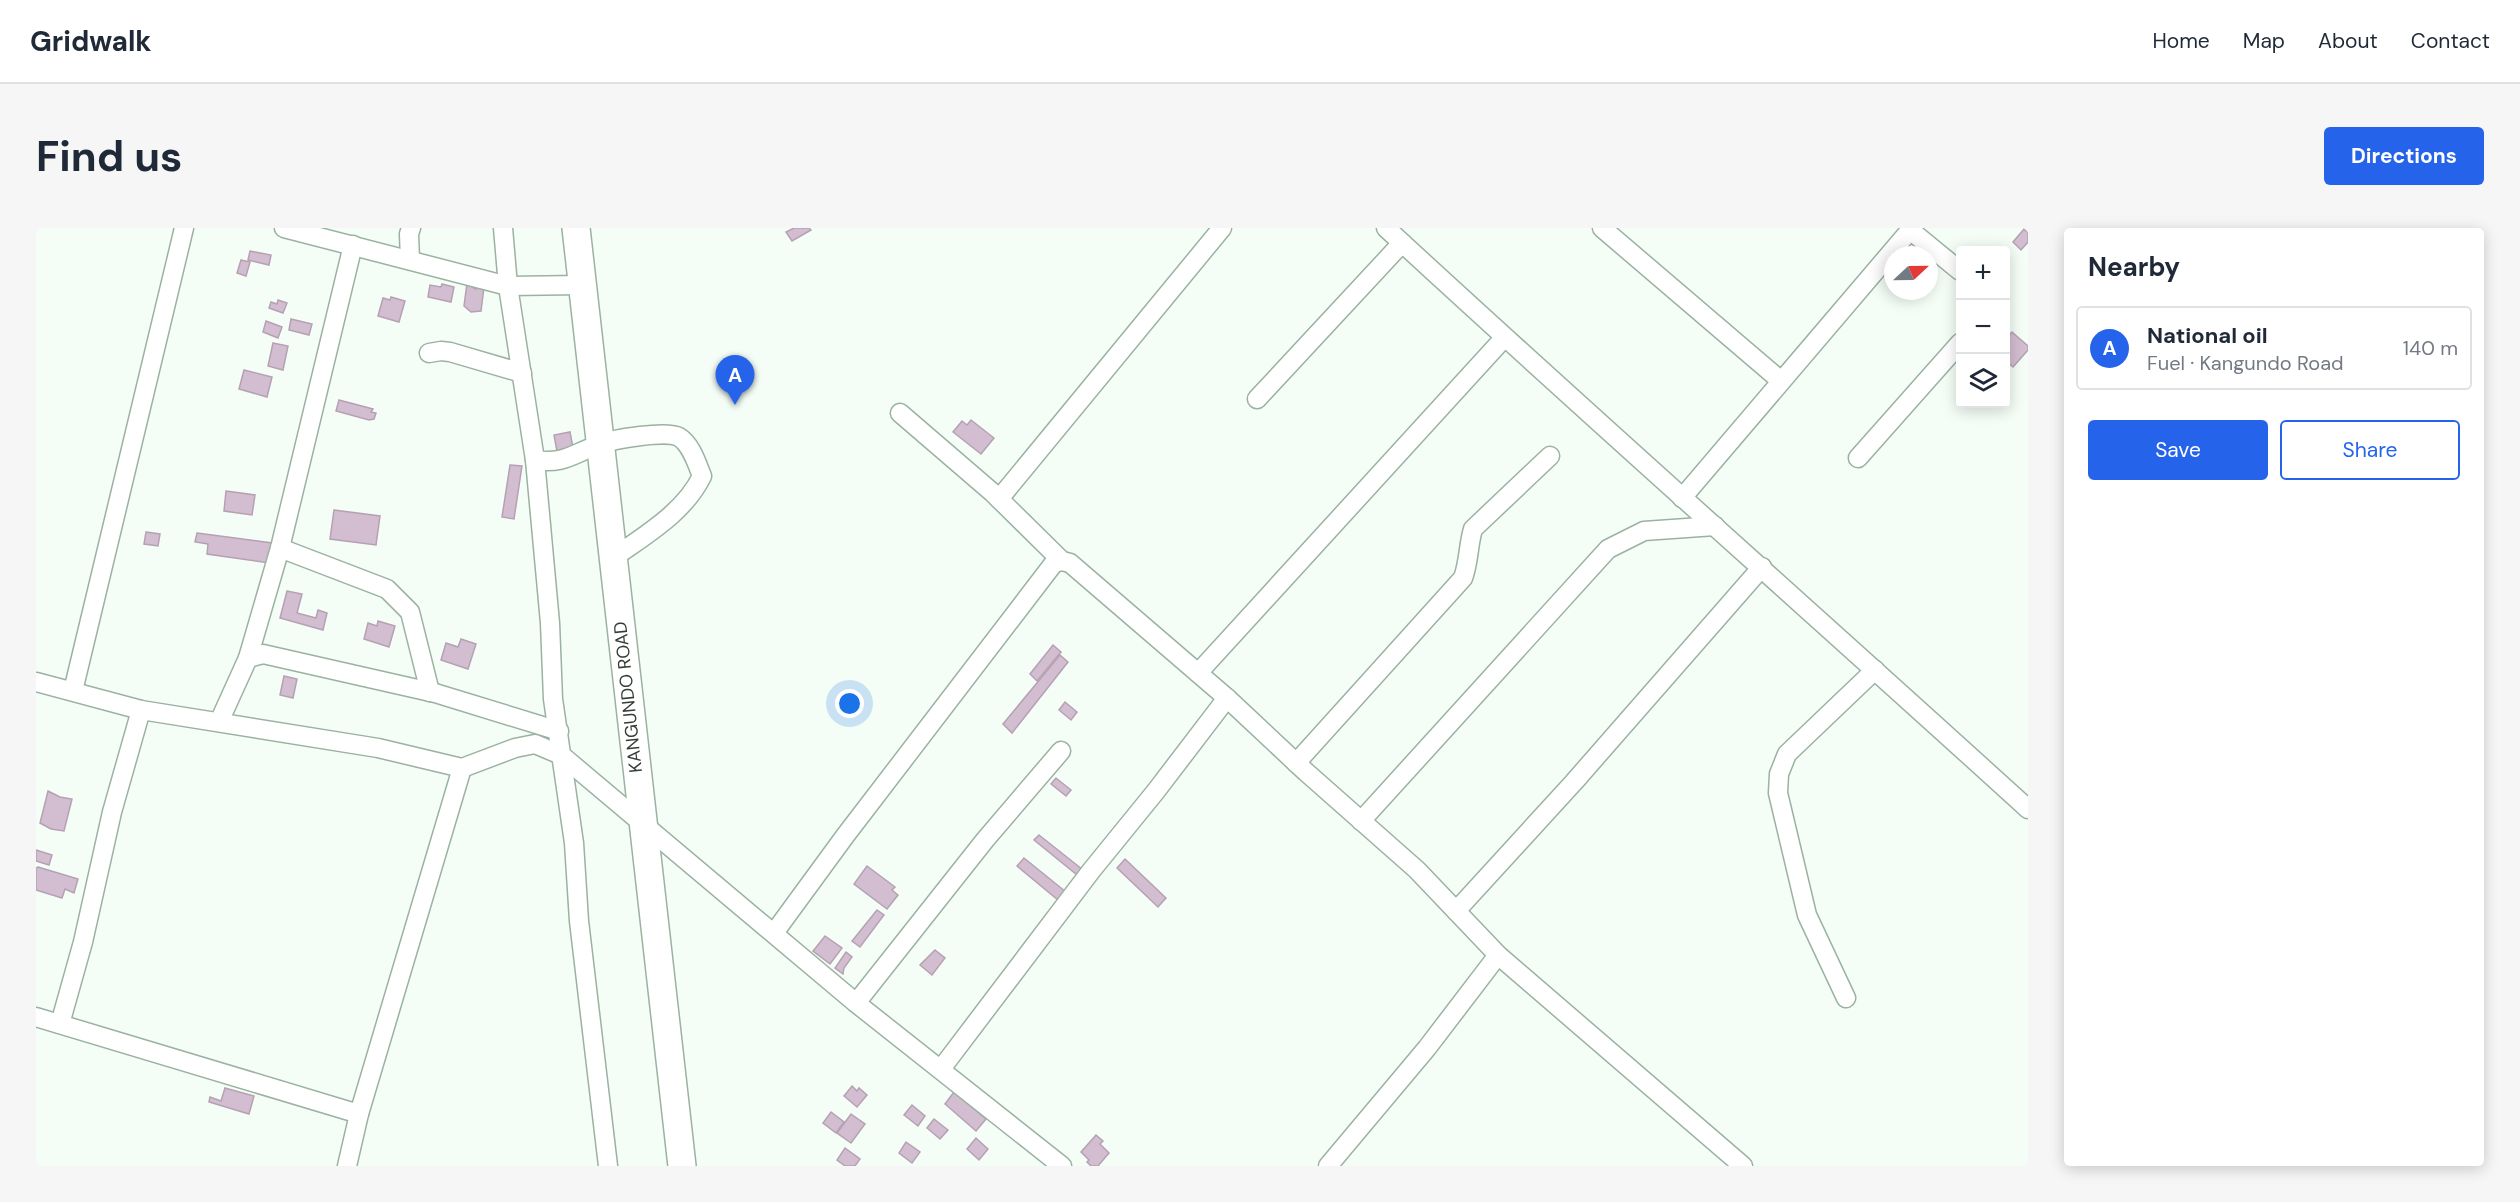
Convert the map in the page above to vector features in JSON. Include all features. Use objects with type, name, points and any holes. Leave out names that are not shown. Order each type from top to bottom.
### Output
[{"type":"highway","name":"KANGUNDO ROAD","points":[[576,228],[682,1166]]},
{"type":"street","points":[[73,692],[184,228]]},
{"type":"street","points":[[284,228],[508,286],[582,285]]},
{"type":"street","points":[[410,260],[409,234],[411,228]]},
{"type":"street","points":[[503,228],[508,286],[535,460],[550,623],[553,699],[574,843],[579,921],[608,1166]]},
{"type":"street","points":[[999,499],[1222,228]]},
{"type":"street","points":[[1386,228],[1504,338],[1762,567],[2028,809]]},
{"type":"street","points":[[1602,228],[1781,381]]},
{"type":"street","points":[[1682,498],[1911,229],[1956,268]]},
{"type":"street","points":[[1257,399],[1402,243]]},
{"type":"street","points":[[219,722],[248,658],[280,548],[353,245]]},
{"type":"street","points":[[1198,673],[1504,338]]},
{"type":"street","points":[[1858,458],[1956,348]]},
{"type":"street","points":[[429,353],[450,352],[522,373]]},
{"type":"street","points":[[900,413],[999,499],[1062,561]]},
{"type":"street","points":[[535,460],[550,463],[574,457],[601,443],[672,435],[680,437],[689,448],[702,476],[695,490],[682,505],[613,558]]},
{"type":"street","points":[[1296,763],[1463,578],[1468,565],[1469,544],[1473,529],[1550,456]]},
{"type":"street","points":[[1361,821],[1608,549],[1644,531],[1715,526]]},
{"type":"street","points":[[280,548],[387,589],[410,612],[430,692]]},
{"type":"street","points":[[774,933],[845,836],[1054,563],[1062,561],[1070,563],[1227,698],[1296,763],[1417,870],[1498,955],[1741,1165]]},
{"type":"street","points":[[1456,911],[1637,711],[1762,567]]},
{"type":"street","points":[[248,658],[263,654],[273,655],[430,692],[559,731]]},
{"type":"street","points":[[1845,998],[1807,915],[1778,793],[1779,774],[1787,754],[1875,670]]},
{"type":"street","points":[[36,682],[141,710],[378,748],[462,768],[515,747],[535,744],[561,755],[856,1003],[1062,1166]]},
{"type":"street","points":[[941,1069],[1091,871],[1227,698]]},
{"type":"street","points":[[60,1024],[83,942],[111,812],[141,710]]},
{"type":"street","points":[[856,1003],[985,840],[1061,751]]},
{"type":"street","points":[[347,1166],[359,1114],[462,768]]},
{"type":"street","points":[[1328,1166],[1427,1048],[1498,955]]},
{"type":"street","points":[[36,1017],[359,1114]]},
{"type":"building","points":[[794,228],[811,230],[792,241],[786,232]]},
{"type":"building","points":[[2024,229],[2028,233],[2028,242],[2021,250],[2013,242]]},
{"type":"building","points":[[250,251],[271,255],[269,265],[248,260]]},
{"type":"building","points":[[241,260],[250,262],[246,276],[237,273]]},
{"type":"building","points":[[467,283],[475,289],[484,287],[481,311],[471,312],[464,306]]},
{"type":"building","points":[[442,284],[454,287],[451,302],[428,297],[430,285],[441,287]]},
{"type":"building","points":[[391,297],[405,301],[399,322],[378,316],[383,298],[390,300]]},
{"type":"building","points":[[278,300],[287,303],[283,313],[269,308],[271,302],[277,304]]},
{"type":"building","points":[[291,319],[312,324],[309,335],[289,330]]},
{"type":"building","points":[[266,321],[282,327],[278,338],[263,332]]},
{"type":"building","points":[[2012,332],[2028,346],[2028,350],[2013,367],[2010,364],[2010,334]]},
{"type":"building","points":[[273,343],[288,346],[283,370],[268,366]]},
{"type":"building","points":[[244,370],[272,377],[267,397],[239,389]]},
{"type":"building","points":[[339,400],[373,409],[371,412],[376,413],[374,419],[369,420],[336,411]]},
{"type":"building","points":[[971,420],[994,438],[981,454],[953,432],[962,421],[967,425]]},
{"type":"building","points":[[570,432],[573,448],[557,451],[554,435]]},
{"type":"building","points":[[510,465],[522,466],[514,519],[502,517]]},
{"type":"building","points":[[226,491],[255,495],[252,515],[224,511]]},
{"type":"building","points":[[334,510],[380,516],[376,545],[330,539]]},
{"type":"building","points":[[146,532],[160,534],[158,546],[144,544]]},
{"type":"building","points":[[197,533],[272,543],[269,563],[207,554],[208,544],[195,542]]},
{"type":"building","points":[[287,591],[302,594],[297,613],[316,618],[318,610],[327,613],[323,630],[280,618]]},
{"type":"building","points":[[378,621],[395,626],[389,647],[364,639],[368,623],[377,626]]},
{"type":"building","points":[[461,639],[476,644],[468,669],[441,660],[446,643],[458,647]]},
{"type":"building","points":[[1053,645],[1061,652],[1037,681],[1030,674]]},
{"type":"building","points":[[1060,655],[1068,662],[1012,733],[1003,724]]},
{"type":"building","points":[[284,676],[297,679],[293,698],[280,695]]},
{"type":"building","points":[[1065,702],[1077,712],[1071,720],[1059,710]]},
{"type":"building","points":[[1056,778],[1071,790],[1066,796],[1051,784]]},
{"type":"building","points":[[48,791],[60,797],[72,799],[64,831],[51,829],[40,823]]},
{"type":"building","points":[[1039,835],[1087,873],[1082,879],[1034,840]]},
{"type":"building","points":[[36,850],[52,855],[49,865],[36,861]]},
{"type":"building","points":[[1024,858],[1071,896],[1064,905],[1017,866]]},
{"type":"building","points":[[1125,859],[1166,898],[1158,907],[1117,868]]},
{"type":"building","points":[[867,866],[895,887],[892,890],[898,895],[887,909],[854,884]]},
{"type":"building","points":[[36,868],[78,879],[74,893],[65,889],[62,898],[36,890]]},
{"type":"building","points":[[877,910],[884,915],[860,947],[852,941]]},
{"type":"building","points":[[825,936],[842,948],[830,964],[813,951]]},
{"type":"building","points":[[935,950],[945,958],[932,975],[920,965]]},
{"type":"building","points":[[846,952],[852,957],[844,968],[843,974],[835,968]]},
{"type":"building","points":[[852,1086],[857,1091],[859,1088],[867,1095],[857,1107],[844,1096]]},
{"type":"building","points":[[225,1088],[254,1096],[249,1114],[209,1102],[210,1097],[221,1101]]},
{"type":"building","points":[[954,1092],[986,1119],[976,1131],[945,1104]]},
{"type":"building","points":[[912,1105],[925,1116],[918,1126],[904,1115]]},
{"type":"building","points":[[831,1112],[844,1122],[836,1133],[823,1123]]},
{"type":"building","points":[[851,1114],[865,1124],[851,1143],[837,1133]]},
{"type":"building","points":[[934,1119],[948,1130],[940,1139],[927,1128]]},
{"type":"building","points":[[1096,1135],[1103,1141],[1100,1144],[1109,1153],[1098,1166],[1091,1166],[1087,1162],[1089,1160],[1081,1152]]},
{"type":"building","points":[[976,1138],[988,1149],[979,1160],[967,1149]]},
{"type":"building","points":[[906,1142],[920,1152],[912,1163],[899,1153]]},
{"type":"building","points":[[845,1148],[860,1159],[855,1166],[845,1166],[837,1160]]},
{"type":"place","name":"National oil","points":[[735,405]]}]
